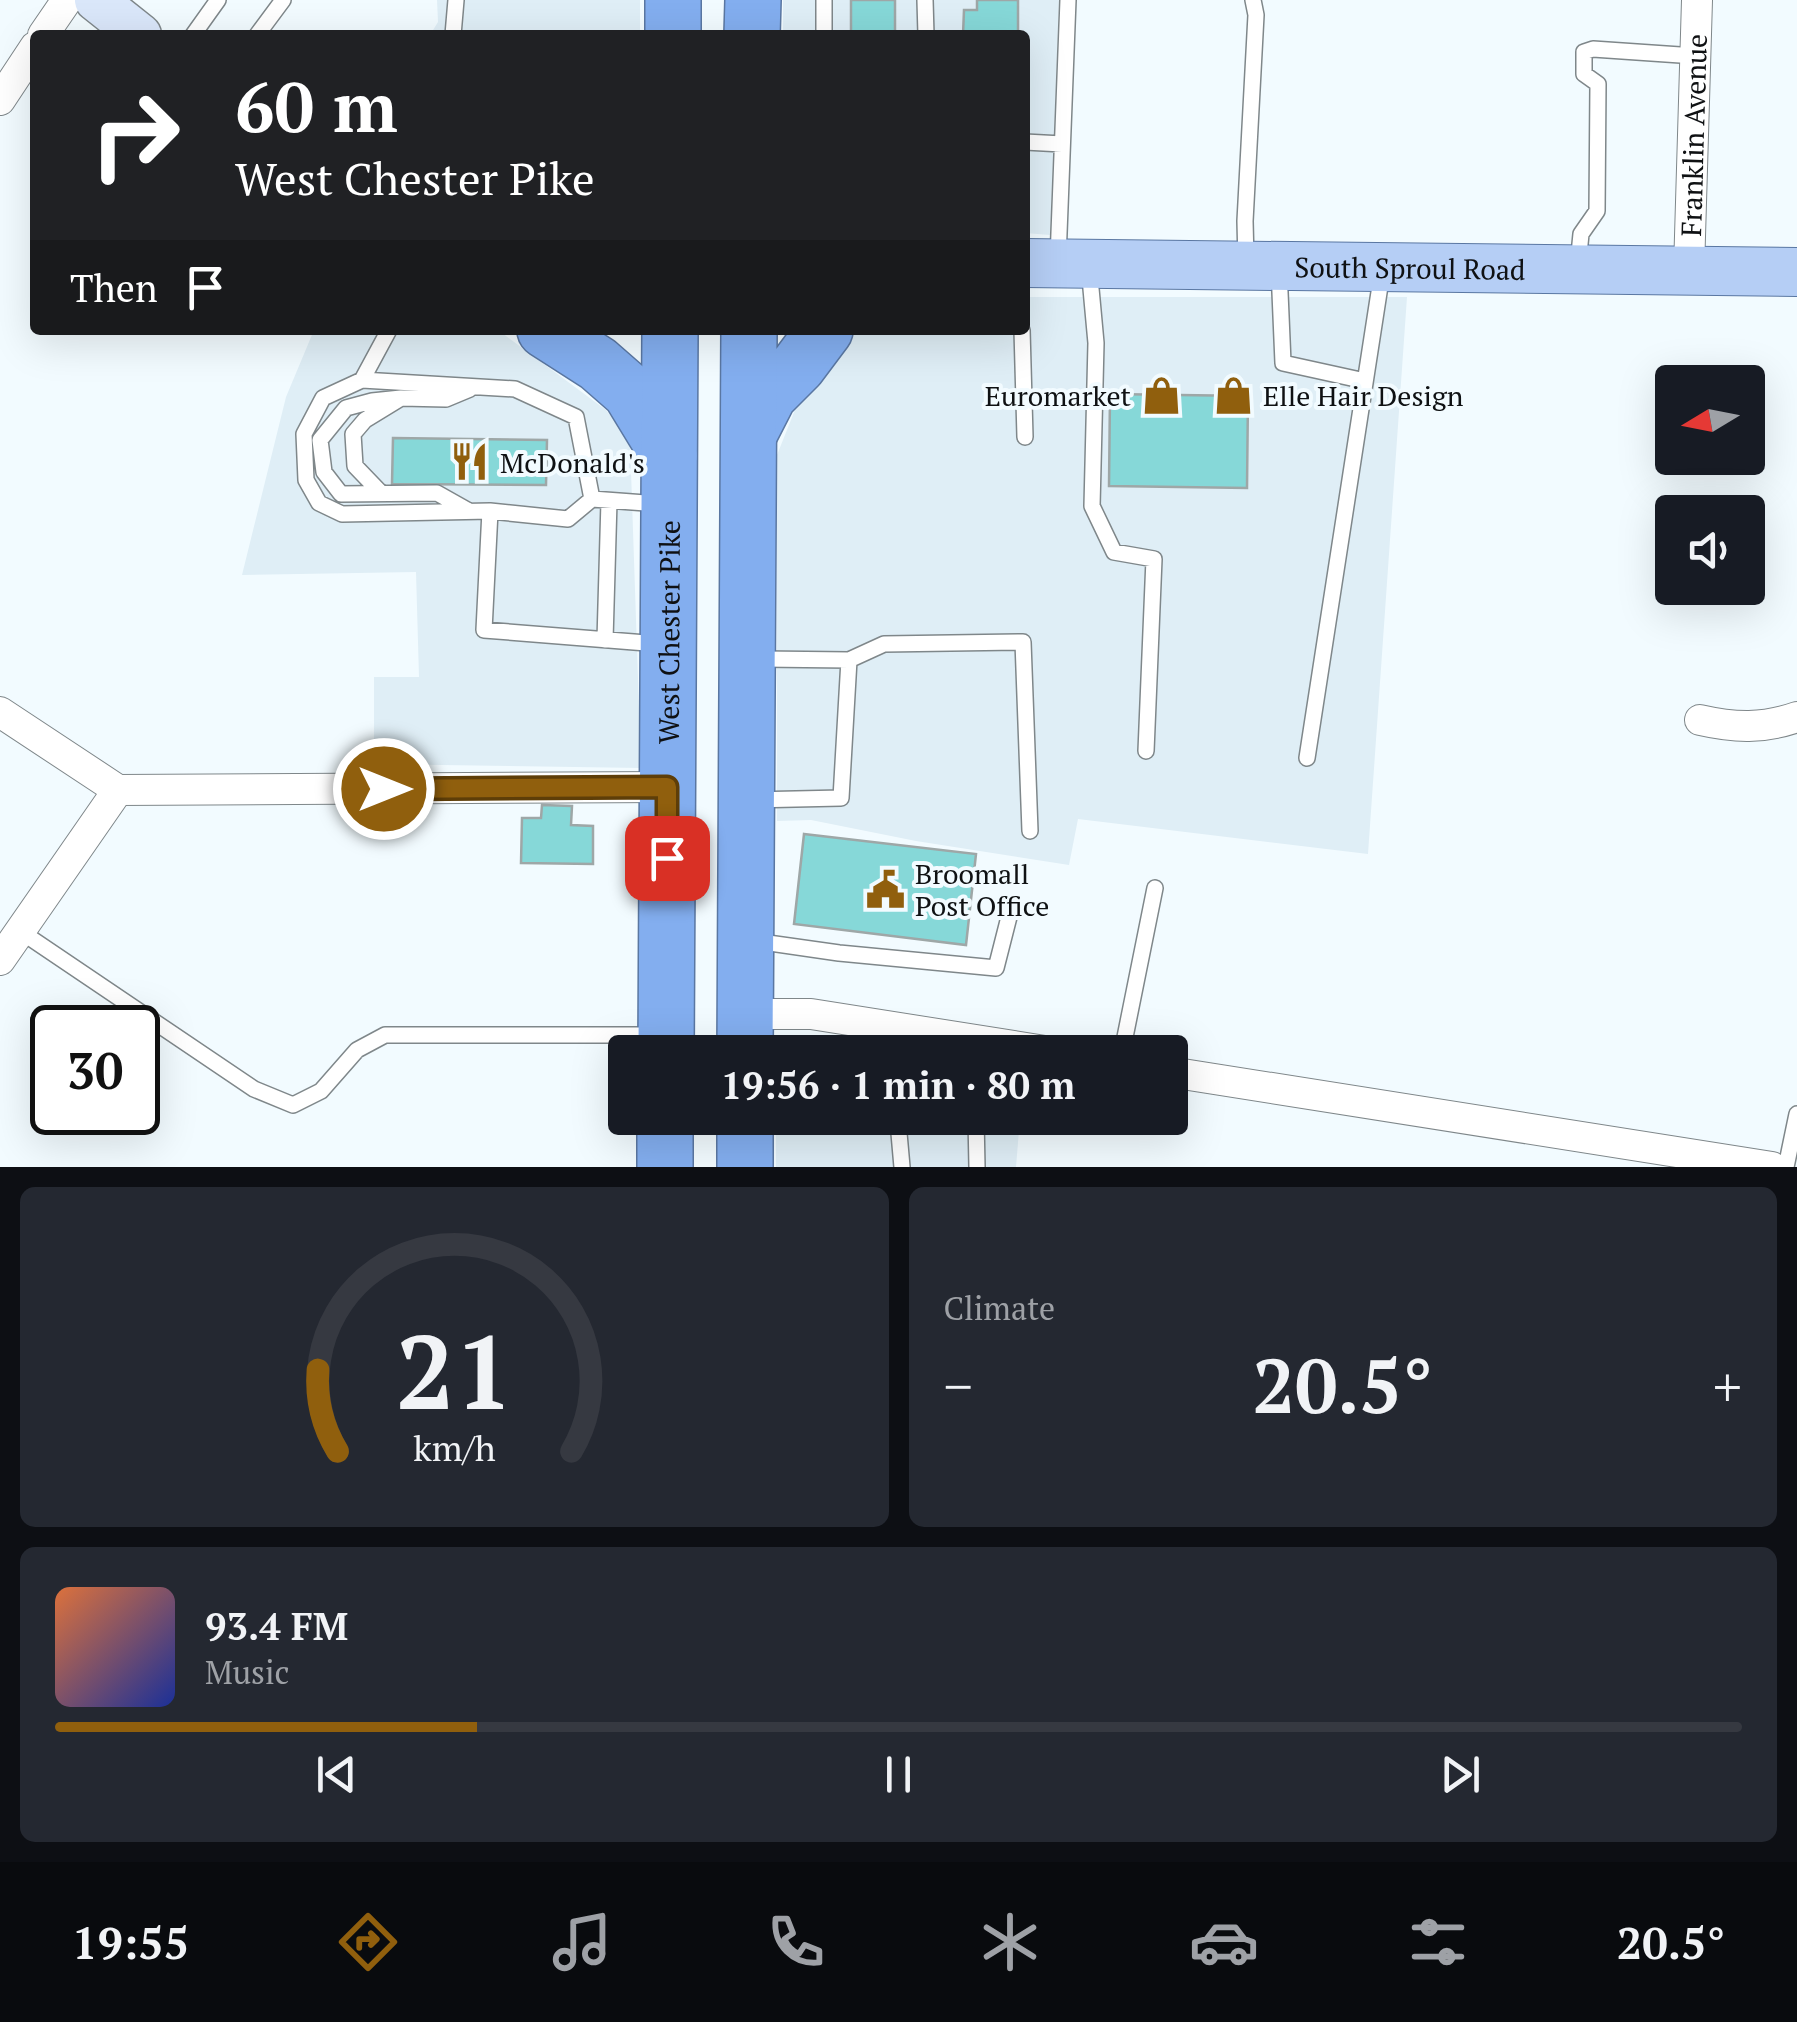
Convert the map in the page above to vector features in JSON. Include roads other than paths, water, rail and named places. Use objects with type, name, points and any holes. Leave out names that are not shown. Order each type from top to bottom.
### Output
[{"type":"highway","points":[[672,30],[673,0]]},
{"type":"highway","points":[[752,0],[752,30]]},
{"type":"highway","points":[[553,335],[622,384],[643,411],[669,480]]},
{"type":"highway","name":"West Chester Pike","points":[[666,1035],[670,335]]},
{"type":"highway","points":[[746,1033],[750,335]]},
{"type":"highway","points":[[749,434],[769,395],[821,335]]},
{"type":"highway","points":[[665,1135],[665,1167]]},
{"type":"highway","points":[[745,1135],[745,1167]]},
{"type":"main road","name":"South Sproul Road","points":[[1057,263],[1797,272]]},
{"type":"street","points":[[46,30],[67,0]]},
{"type":"street","name":"Franklin Avenue","points":[[1689,270],[1697,0]]},
{"type":"street","points":[[0,100],[30,55]]},
{"type":"street","points":[[0,712],[118,790],[667,787]]},
{"type":"street","points":[[1700,720],[1735,728],[1775,725],[1797,717]]},
{"type":"street","points":[[0,960],[118,790]]},
{"type":"street","points":[[746,1033],[810,1014],[943,1035]]},
{"type":"street","points":[[1188,1075],[1772,1167]]},
{"type":"lane","points":[[196,30],[218,0]]},
{"type":"lane","points":[[261,30],[283,0]]},
{"type":"lane","points":[[453,30],[456,0]]},
{"type":"lane","points":[[824,0],[824,30]]},
{"type":"lane","points":[[925,0],[926,30]]},
{"type":"lane","points":[[1068,0],[1057,263],[1096,343],[1092,506],[1114,552],[1154,559],[1146,751]]},
{"type":"lane","points":[[1253,0],[1256,15],[1245,221],[1262,265],[1283,362],[1365,381]]},
{"type":"lane","points":[[1577,268],[1581,234],[1597,211],[1598,84],[1584,74],[1584,52],[1593,49],[1695,56]]},
{"type":"lane","points":[[1030,142],[1062,144]]},
{"type":"lane","points":[[1307,758],[1383,266]]},
{"type":"lane","points":[[362,380],[386,335]]},
{"type":"lane","points":[[1022,335],[1025,437]]},
{"type":"lane","points":[[605,640],[601,500],[576,417],[515,389],[362,380],[323,398],[304,434],[306,480],[319,504],[342,514],[490,511],[568,519],[601,500],[669,480]]},
{"type":"lane","points":[[470,512],[437,492],[341,494],[324,472],[320,440],[346,408],[401,398],[446,399],[474,387]]},
{"type":"lane","points":[[380,492],[356,466],[354,434],[366,420],[401,398]]},
{"type":"lane","points":[[490,511],[484,630],[668,645]]},
{"type":"lane","points":[[748,659],[849,660],[884,644],[1024,642],[1030,831]]},
{"type":"lane","points":[[747,800],[840,798],[849,660]]},
{"type":"lane","points":[[1125,1035],[1155,888]]},
{"type":"lane","points":[[746,939],[839,953],[996,968],[1010,913]]},
{"type":"lane","points":[[20,931],[254,1089],[293,1105],[321,1091],[357,1050],[385,1035],[608,1042]]},
{"type":"lane","points":[[1786,1167],[1797,1114]]},
{"type":"lane","points":[[899,1135],[902,1167]]},
{"type":"lane","points":[[976,1135],[976,1167]]},
{"type":"place","name":"Euromarket","points":[[1161,395]]},
{"type":"place","name":"Elle Hair Design","points":[[1233,395]]},
{"type":"place","name":"McDonald's","points":[[470,462]]},
{"type":"place","name":"Broomall Post Office","points":[[885,889]]}]
